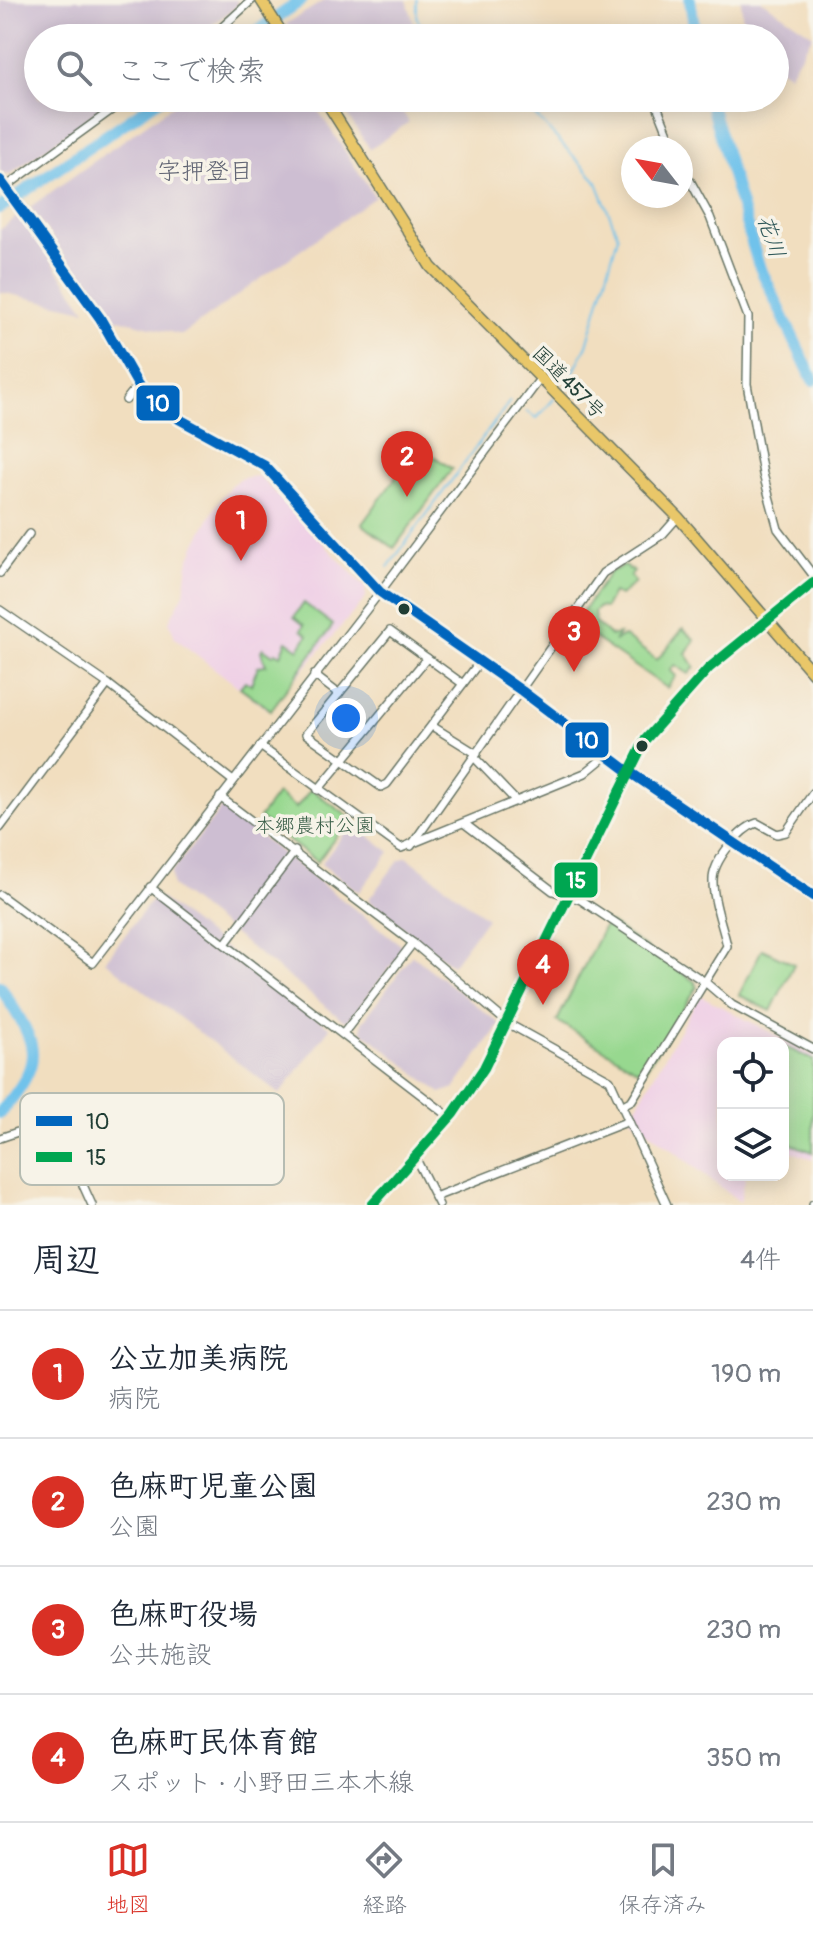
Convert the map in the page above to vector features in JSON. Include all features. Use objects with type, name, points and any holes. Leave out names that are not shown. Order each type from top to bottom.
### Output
[{"type":"highway","points":[[262,3],[276,24]]},
{"type":"highway","name":"国道457号","points":[[333,112],[431,267],[678,517],[813,673]]},
{"type":"main road","points":[[372,1205],[450,1117],[509,1024],[645,740],[709,668],[766,622]]},
{"type":"street","points":[[225,24],[252,0]]},
{"type":"street","points":[[9,188],[109,112]]},
{"type":"street","points":[[660,112],[669,136]]},
{"type":"street","points":[[0,180],[9,188],[100,318],[138,385],[179,419],[265,466],[380,592],[478,664],[522,691],[628,771],[813,896]]},
{"type":"street","points":[[693,186],[710,217],[748,317],[747,384],[763,474],[778,529],[813,575]]},
{"type":"street","points":[[0,895],[93,963],[380,592],[540,379]]},
{"type":"street","points":[[126,400],[138,385]]},
{"type":"street","points":[[411,846],[603,573],[663,534],[678,517]]},
{"type":"street","points":[[0,573],[29,534]]},
{"type":"street","points":[[766,622],[813,583]]},
{"type":"street","points":[[0,610],[108,684],[233,781]]},
{"type":"street","points":[[463,684],[390,631],[306,734],[381,787],[387,784],[432,726],[478,664]]},
{"type":"street","points":[[318,790],[427,658]]},
{"type":"street","points":[[314,675],[339,694]]},
{"type":"street","points":[[0,828],[108,684]]},
{"type":"street","points":[[432,726],[475,756],[517,802]]},
{"type":"street","points":[[260,746],[401,848],[585,773],[607,755]]},
{"type":"street","points":[[623,1105],[632,1100],[727,946],[712,881],[731,843],[743,829],[757,823],[783,833],[813,793]]},
{"type":"street","points":[[220,797],[413,943],[509,1024],[610,1080],[667,1205]]},
{"type":"street","points":[[465,824],[555,892],[581,900],[705,982],[732,1005],[813,1049]]},
{"type":"street","points":[[225,944],[295,851]]},
{"type":"street","points":[[150,887],[450,1117]]},
{"type":"street","points":[[343,1034],[413,943]]},
{"type":"street","points":[[415,1157],[437,1201],[629,1121]]},
{"type":"street","points":[[0,1138],[20,1131]]},
{"type":"street","points":[[83,1185],[92,1205]]},
{"type":"shaded area","points":[[0,0],[237,0],[237,6],[213,24],[24,24],[24,112],[96,112],[9,175],[0,172]]},
{"type":"shaded area","points":[[325,0],[407,0],[414,24],[286,24]]},
{"type":"shaded area","points":[[741,0],[761,0],[813,35],[789,74],[789,24],[743,24]]},
{"type":"shaded area","points":[[163,112],[319,112],[375,197],[182,335],[107,316],[30,207]]},
{"type":"shaded area","points":[[345,112],[403,112],[409,122],[370,149]]},
{"type":"shaded area","points":[[19,215],[86,310],[0,292],[0,230]]},
{"type":"shaded area","points":[[259,476],[365,587],[366,598],[268,710],[175,638],[169,621],[184,593],[188,563],[196,543],[217,504],[231,485],[242,478]]},
{"type":"shaded area","points":[[222,807],[405,948],[348,1021],[172,886],[171,873]]},
{"type":"shaded area","points":[[352,823],[390,852],[359,892],[321,864]]},
{"type":"shaded area","points":[[407,857],[487,918],[452,965],[368,900],[399,860]]},
{"type":"shaded area","points":[[160,898],[330,1028],[281,1093],[105,961],[152,900]]},
{"type":"shaded area","points":[[412,955],[500,1024],[455,1088],[441,1093],[362,1031],[362,1023]]},
{"type":"shaded area","points":[[700,995],[779,1037],[717,1037],[717,1181],[745,1181],[740,1202],[630,1117]]},
{"type":"shaded area","points":[[789,1042],[813,1055],[813,1160],[789,1150]]},
{"type":"green space","points":[[413,454],[435,457],[452,469],[394,548],[362,524]]},
{"type":"green space","points":[[623,566],[634,571],[630,576],[635,582],[620,596],[613,593],[605,608],[599,607],[594,612],[595,623],[610,636],[619,634],[614,641],[624,636],[657,660],[683,629],[695,640],[686,653],[695,667],[689,674],[675,665],[670,670],[676,676],[667,688],[574,624],[610,572]]},
{"type":"green space","points":[[304,603],[333,625],[271,710],[240,687],[245,681],[251,685],[258,666],[266,665],[261,651],[263,648],[273,655],[276,652],[281,655],[287,641],[299,649],[308,635],[301,630],[304,625],[294,617]]},
{"type":"green space","name":"本郷農村公園","points":[[311,789],[350,818],[317,862],[259,818],[277,794],[296,808]]},
{"type":"green space","points":[[610,923],[695,982],[697,987],[643,1073],[557,1021],[603,928]]},
{"type":"green space","points":[[762,949],[794,964],[771,1011],[739,995]]},
{"type":"green space","points":[[789,1049],[813,1060],[813,1152],[789,1143]]},
{"type":"waterway","points":[[267,24],[302,0]]},
{"type":"waterway","points":[[417,0],[417,18],[420,24]]},
{"type":"waterway","name":"花川","points":[[690,0],[694,24]]},
{"type":"waterway","points":[[0,208],[141,112]]},
{"type":"waterway","points":[[532,112],[596,180],[618,236],[587,345],[566,387]]},
{"type":"waterway","name":"花川","points":[[713,112],[758,263],[813,380]]},
{"type":"waterway","points":[[526,411],[537,418],[554,399]]},
{"type":"waterway","points":[[388,567],[510,401]]},
{"type":"waterway","points":[[0,986],[22,1023],[32,1050],[26,1077],[0,1113]]},
{"type":"transit line","name":"10","points":[[0,180],[100,318],[138,385],[152,398],[179,419],[265,466],[380,592],[522,691],[628,771],[813,896]]},
{"type":"transit line","name":"15","points":[[372,1205],[453,1114],[484,1068],[645,740],[709,668],[813,583]]},
{"type":"place","name":"色麻町児童公園","points":[[407,497]]},
{"type":"place","name":"公立加美病院","points":[[241,561]]},
{"type":"place","name":"色麻町役場","points":[[574,672]]},
{"type":"place","name":"色麻町民体育館","points":[[543,1005]]},
{"type":"district","name":"字押登目","points":[[205,171]]}]
